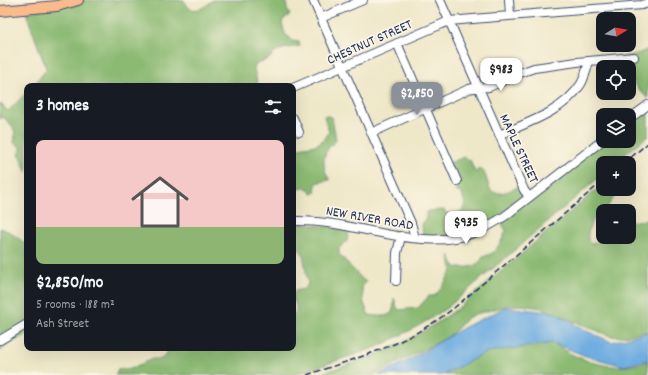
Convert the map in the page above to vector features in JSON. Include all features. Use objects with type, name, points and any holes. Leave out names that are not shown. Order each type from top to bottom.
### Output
[{"type":"main road","points":[[0,10],[32,9],[61,2],[78,0]]},
{"type":"street","points":[[313,0],[411,223],[415,238]]},
{"type":"street","points":[[322,18],[363,0]]},
{"type":"street","name":"MAPLE STREET","points":[[440,0],[499,135],[524,190],[529,197]]},
{"type":"street","points":[[509,0],[510,15]]},
{"type":"street","name":"CHESTNUT STREET","points":[[296,87],[449,21],[616,3],[642,5],[648,3]]},
{"type":"street","points":[[397,43],[457,181]]},
{"type":"street","points":[[371,133],[474,87],[488,87],[534,68],[634,57]]},
{"type":"street","points":[[499,135],[551,112],[561,105],[580,85],[584,78],[589,61]]},
{"type":"street","points":[[636,114],[648,105]]},
{"type":"street","points":[[296,125],[299,132]]},
{"type":"street","name":"NEW RIVER ROAD","points":[[296,221],[314,220],[415,238],[454,238],[470,234],[488,227],[505,216],[596,145]]},
{"type":"street","points":[[396,281],[397,253],[401,236]]},
{"type":"street","points":[[0,340],[24,326]]},
{"type":"green space","points":[[77,0],[184,0],[189,8],[196,9],[205,6],[212,0],[286,0],[287,9],[290,15],[283,20],[282,23],[285,34],[292,41],[299,42],[300,46],[282,49],[273,54],[270,58],[255,65],[254,69],[257,83],[35,83],[46,68],[26,13]]},
{"type":"green space","points":[[648,49],[648,99],[636,85],[636,60],[624,60],[621,58]]},
{"type":"green space","points":[[24,95],[24,167],[19,153],[21,151],[21,147],[14,143],[15,134],[13,128],[3,117],[0,119],[0,103],[8,111]]},
{"type":"green space","points":[[648,103],[648,136],[636,146],[636,113]]},
{"type":"green space","points":[[324,116],[332,118],[336,139],[327,150],[324,159],[326,172],[330,180],[316,184],[315,193],[312,193],[309,189],[304,188],[296,189],[296,150],[320,143],[329,132]]},
{"type":"green space","points":[[596,146],[596,148],[633,148],[623,156],[596,156],[596,180],[448,307],[411,330],[377,347],[294,375],[115,375],[118,370],[122,368],[130,369],[152,359],[162,359],[168,351],[296,351],[296,291],[304,289],[308,284],[303,254],[299,249],[296,249],[296,222],[349,230],[347,241],[339,248],[339,254],[366,282],[362,287],[364,304],[369,315],[381,316],[388,315],[392,312],[394,298],[398,310],[418,308],[429,296],[434,296],[437,293],[452,271],[449,256],[455,267],[463,268],[475,265],[483,257],[493,253],[504,236],[506,230],[498,219],[470,233],[423,238],[422,222],[426,219],[426,212],[444,210],[446,213],[456,214],[463,209],[464,206],[463,197],[460,192],[456,192],[455,181],[447,164],[464,157],[470,160],[475,172],[482,169],[491,191],[502,193],[518,187],[527,195]]},
{"type":"green space","points":[[596,190],[596,196],[615,196],[609,204],[596,204],[596,217],[588,231],[588,239],[591,244],[596,242],[596,244],[636,244],[636,221],[645,220],[648,226],[648,331],[625,336],[610,336],[542,308],[521,305],[507,306],[475,314],[467,318],[446,338],[374,375],[316,375],[363,360],[388,350],[409,340],[457,309]]},
{"type":"green space","points":[[0,228],[10,232],[24,243],[24,336],[0,351]]},
{"type":"green space","points":[[553,343],[577,357],[597,364],[631,366],[648,361],[648,375],[445,375],[487,346]]},
{"type":"water","points":[[506,307],[556,313],[584,330],[612,342],[648,332],[648,360],[624,366],[586,356],[553,343],[487,352],[443,375],[378,375],[409,360],[465,327]]},
{"type":"railway","points":[[632,156],[648,143]]},
{"type":"railway","points":[[307,375],[390,346],[416,333],[435,321],[454,308],[596,187]]}]
